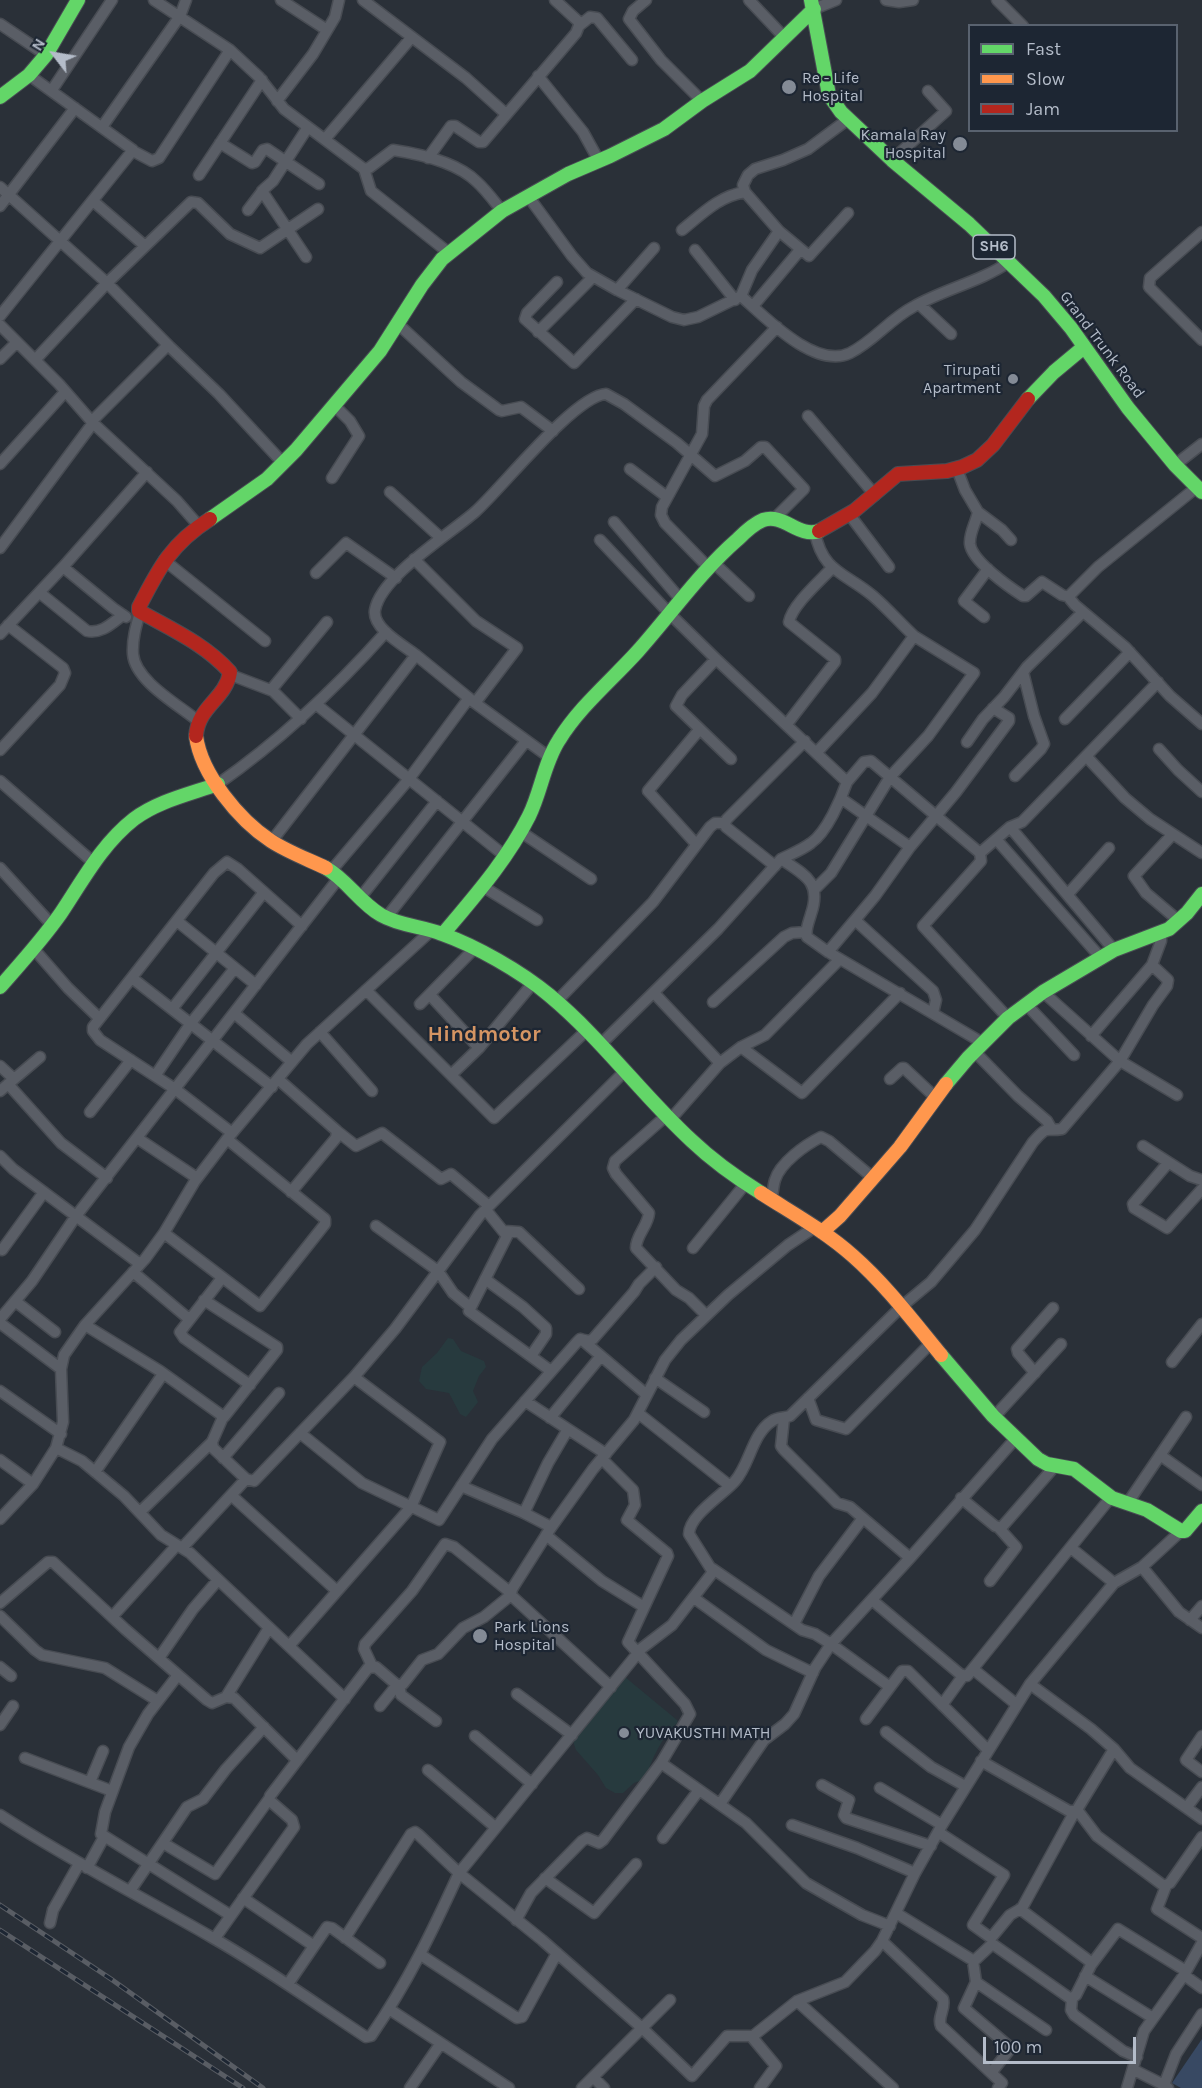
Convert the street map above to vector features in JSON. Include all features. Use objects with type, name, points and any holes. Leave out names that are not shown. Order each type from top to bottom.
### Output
[{"type":"street","points":[[0,97],[30,75],[46,55],[78,0]]},
{"type":"street","points":[[52,90],[112,0]]},
{"type":"street","points":[[154,0],[230,50],[262,80],[284,108],[364,169],[371,191],[449,253]]},
{"type":"street","points":[[102,127],[180,15],[186,0]]},
{"type":"street","points":[[281,0],[327,30]]},
{"type":"street","points":[[278,101],[309,62],[336,16],[339,0]]},
{"type":"street","points":[[363,0],[375,4],[411,38],[466,78],[506,114]]},
{"type":"street","points":[[555,0],[580,25]]},
{"type":"street","points":[[646,0],[633,11],[629,19],[661,60],[702,101]]},
{"type":"street","points":[[749,0],[784,38]]},
{"type":"street","points":[[198,721],[141,675],[133,654],[139,607],[164,560],[174,547],[199,526],[267,479],[283,463],[380,351],[422,285],[449,253],[502,211],[528,196],[568,174],[664,129],[702,101],[750,71],[784,38],[813,5],[836,0]]},
{"type":"street","points":[[886,0],[898,2],[913,0]]},
{"type":"street","points":[[997,0],[1021,24]]},
{"type":"street","name":"Grand Trunk Road","points":[[813,5],[829,95],[847,120],[969,224],[1056,309],[1128,408],[1199,490]]},
{"type":"street","points":[[428,158],[452,126],[482,143],[576,33],[580,25],[590,17],[597,18],[632,60]]},
{"type":"street","points":[[0,24],[46,55]]},
{"type":"street","points":[[325,139],[411,38]]},
{"type":"street","points":[[30,75],[133,151],[152,161],[159,158],[230,50]]},
{"type":"street","points":[[538,76],[583,132],[599,161]]},
{"type":"street","points":[[199,175],[262,80]]},
{"type":"street","points":[[892,160],[946,111],[928,91]]},
{"type":"street","points":[[0,206],[75,108]]},
{"type":"street","points":[[847,120],[808,149],[783,160],[760,166],[744,181],[745,192],[779,231],[809,256],[848,213]]},
{"type":"street","points":[[248,210],[262,191],[273,181],[308,127]]},
{"type":"street","points":[[220,143],[252,163],[265,149],[319,184]]},
{"type":"street","points":[[364,169],[369,168],[390,150],[428,158],[472,177],[502,211]]},
{"type":"street","points":[[0,316],[133,151]]},
{"type":"street","points":[[0,187],[107,283],[219,394],[283,463]]},
{"type":"street","points":[[262,191],[306,257]]},
{"type":"street","points":[[682,230],[718,201],[727,196],[745,192]]},
{"type":"street","points":[[528,196],[572,256],[593,277],[672,317],[684,320],[698,317],[738,298],[752,270],[779,231]]},
{"type":"street","points":[[93,201],[144,245]]},
{"type":"street","points":[[35,360],[144,245],[193,201],[198,202],[228,232],[258,248],[318,209]]},
{"type":"street","points":[[1202,232],[1150,278],[1148,283],[1202,340]]},
{"type":"street","points":[[617,290],[654,248]]},
{"type":"street","points":[[695,250],[738,298],[753,306],[793,340],[826,355],[839,356],[855,350],[919,303],[987,275],[1009,262]]},
{"type":"street","points":[[753,306],[800,250]]},
{"type":"street","points":[[538,332],[593,277]]},
{"type":"street","points":[[557,282],[525,317],[538,332],[575,363],[636,299]]},
{"type":"street","points":[[919,303],[951,334]]},
{"type":"street","points":[[398,324],[461,382],[499,410],[521,407],[553,431]]},
{"type":"street","points":[[0,325],[92,422],[177,501],[199,526]]},
{"type":"street","points":[[749,596],[711,566],[663,519],[661,511],[702,434],[704,406],[707,400],[777,327]]},
{"type":"street","points":[[0,359],[17,342]]},
{"type":"street","points":[[0,548],[92,422],[168,345]]},
{"type":"street","points":[[0,1519],[33,1484],[56,1448],[63,1422],[61,1369],[66,1351],[85,1325],[165,1233],[197,1178],[292,1062],[320,1032],[366,990],[437,932],[482,886],[521,832],[536,802],[549,757],[566,729],[631,659],[711,566],[749,528],[761,520],[775,518],[805,531],[815,532],[849,514],[890,479],[901,473],[935,472],[957,469],[970,464],[990,447],[1046,379],[1084,347]]},
{"type":"street","points":[[0,464],[65,392]]},
{"type":"street","points":[[549,757],[472,701],[386,632],[376,620],[375,610],[387,586],[414,559],[476,511],[567,417],[595,396],[606,394],[624,404],[691,454],[716,476],[745,461],[761,447],[765,447],[804,489],[775,518]]},
{"type":"street","points":[[332,478],[359,436],[350,421],[334,405]]},
{"type":"street","points":[[808,416],[874,495]]},
{"type":"street","points":[[1175,465],[1202,444]]},
{"type":"street","points":[[630,469],[667,497]]},
{"type":"street","points":[[957,469],[965,490],[978,512],[1002,530],[1011,540]]},
{"type":"street","points":[[0,634],[40,593],[147,472]]},
{"type":"street","points":[[1070,597],[1072,591],[1098,567],[1199,490]]},
{"type":"street","points":[[390,492],[441,538]]},
{"type":"street","points":[[978,512],[970,547],[975,556],[988,569],[1023,596],[1043,582],[1062,595],[1070,597],[1075,605],[1130,652],[1170,696],[1202,724]]},
{"type":"street","points":[[849,514],[889,567]]},
{"type":"street","points":[[614,522],[681,600]]},
{"type":"street","points":[[815,532],[821,554],[832,568],[871,594],[914,636],[974,674],[928,735],[890,777],[831,873],[815,889]]},
{"type":"street","points":[[600,540],[669,613],[848,782]]},
{"type":"street","points":[[316,573],[346,543],[396,578]]},
{"type":"street","points":[[61,1369],[0,1321],[32,1281],[76,1216],[302,926],[334,875],[409,778],[517,648],[476,621],[414,559]]},
{"type":"street","points":[[164,560],[265,641]]},
{"type":"street","points":[[63,567],[123,615],[139,617],[192,640],[220,659],[231,675],[271,690],[301,719]]},
{"type":"street","points":[[787,724],[835,662],[835,659],[789,622],[790,615],[800,602],[832,568]]},
{"type":"street","points":[[984,617],[964,601],[988,569]]},
{"type":"street","points":[[40,593],[87,631],[103,630],[123,615]]},
{"type":"street","points":[[967,742],[1023,672],[1083,612]]},
{"type":"street","points":[[271,690],[327,622]]},
{"type":"street","points":[[0,750],[55,692],[65,678],[63,668],[8,625]]},
{"type":"street","points":[[0,987],[52,925],[94,863],[122,830],[150,809],[218,784],[317,705],[386,632]]},
{"type":"street","points":[[817,752],[872,693],[914,636]]},
{"type":"street","points":[[1065,719],[1130,652]]},
{"type":"street","points":[[271,842],[416,655]]},
{"type":"street","points":[[717,659],[676,704],[677,708],[731,759]]},
{"type":"street","points":[[1015,776],[1044,744],[1023,672]]},
{"type":"street","points":[[231,675],[228,683],[198,721],[196,743],[198,755],[249,824],[271,842],[334,875],[386,918],[414,928],[437,932],[533,983],[601,1044],[668,1118],[712,1159],[771,1200],[819,1229],[870,1271],[995,1416],[1038,1459],[1047,1464],[1074,1469],[1111,1497],[1146,1510],[1181,1531]]},
{"type":"street","points":[[980,853],[1010,827],[1022,822],[1158,682]]},
{"type":"street","points":[[317,705],[505,855]]},
{"type":"street","points":[[828,952],[1010,721],[993,708]]},
{"type":"street","points":[[696,844],[648,791],[699,730]]},
{"type":"street","points":[[386,918],[526,741]]},
{"type":"street","points":[[725,823],[805,741]]},
{"type":"street","points":[[1159,749],[1202,792]]},
{"type":"street","points":[[1086,756],[1125,798],[1172,835],[1202,854]]},
{"type":"street","points":[[601,1044],[718,929],[778,862],[815,840],[842,799],[848,782],[866,761],[870,761],[890,777],[980,853],[981,861],[923,928],[1008,1018]]},
{"type":"street","points":[[0,781],[94,863]]},
{"type":"street","points":[[842,799],[910,847]]},
{"type":"street","points":[[360,898],[437,801]]},
{"type":"street","points":[[556,1002],[653,902],[713,824],[725,823]]},
{"type":"street","points":[[725,823],[726,827],[808,879],[815,889],[815,904],[806,932],[808,939],[933,1013],[978,1047],[1051,1128]]},
{"type":"street","points":[[1010,827],[1114,950]]},
{"type":"street","points":[[521,832],[591,879]]},
{"type":"street","points":[[1172,835],[1134,876],[1146,893],[1179,921]]},
{"type":"street","points":[[996,839],[1101,958]]},
{"type":"street","points":[[1068,894],[1109,848]]},
{"type":"street","points":[[165,1233],[257,1305],[262,1305],[326,1223],[175,1089],[94,1034],[93,1027],[214,873],[227,862],[238,869],[302,926]]},
{"type":"street","points":[[0,868],[52,925]]},
{"type":"street","points":[[482,886],[537,920]]},
{"type":"street","points":[[172,1009],[264,892]]},
{"type":"street","points":[[380,1706],[398,1685],[406,1681],[422,1660],[438,1654],[463,1628],[484,1617],[511,1594],[549,1531],[638,1413],[665,1360],[706,1315],[788,1245],[840,1216],[900,1147],[935,1097],[978,1047],[1008,1018],[1043,992],[1114,950],[1169,929],[1202,894]]},
{"type":"street","points":[[855,920],[933,991],[936,1000],[933,1013]]},
{"type":"street","points":[[177,921],[256,985]]},
{"type":"street","points":[[713,1002],[783,937],[792,933],[806,932]]},
{"type":"street","points":[[1091,1036],[1152,965],[1161,941],[1161,932]]},
{"type":"street","points":[[33,948],[68,988],[99,1018]]},
{"type":"street","points":[[420,1005],[473,950]]},
{"type":"street","points":[[706,1315],[689,1298],[676,1290],[639,1252],[636,1245],[649,1218],[649,1213],[616,1174],[613,1168],[615,1161],[668,1118],[720,1063],[741,1047],[765,1035],[840,959]]},
{"type":"street","points":[[890,1687],[831,1644],[794,1624],[713,1569],[689,1534],[689,1529],[706,1507],[737,1479],[762,1431],[773,1420],[790,1416],[900,1306],[931,1282],[975,1230],[1033,1142],[1043,1131],[1051,1128],[1062,1129],[1120,1061],[1168,984],[1168,980],[1152,965]]},
{"type":"street","points":[[155,1076],[191,1023],[235,968]]},
{"type":"street","points":[[132,978],[213,1041],[275,1083],[356,1146],[382,1133],[441,1179],[451,1174],[487,1208],[507,1236],[470,1307],[471,1314],[551,1371]]},
{"type":"street","points":[[451,1075],[479,1048],[533,983]]},
{"type":"street","points":[[366,990],[494,1118],[586,1031]]},
{"type":"street","points":[[1043,992],[1120,1061],[1177,1095]]},
{"type":"street","points":[[654,993],[720,1063]]},
{"type":"street","points":[[741,1047],[802,1093],[900,993]]},
{"type":"street","points":[[430,995],[479,1048]]},
{"type":"street","points":[[1026,1004],[1074,1055]]},
{"type":"street","points":[[234,1013],[292,1062]]},
{"type":"street","points":[[320,1032],[372,1091]]},
{"type":"street","points":[[7,1084],[40,1057]]},
{"type":"street","points":[[90,1112],[131,1060]]},
{"type":"street","points":[[0,1066],[7,1084],[61,1143],[107,1178]]},
{"type":"street","points":[[890,1079],[904,1068],[935,1097]]},
{"type":"street","points":[[212,1442],[213,1448],[246,1479],[254,1481],[259,1478],[354,1377],[395,1329],[487,1208],[625,1071]]},
{"type":"street","points":[[291,1192],[336,1138],[338,1131]]},
{"type":"street","points":[[771,1200],[775,1180],[783,1168],[792,1158],[821,1137],[829,1141],[873,1178]]},
{"type":"street","points":[[137,1138],[197,1178]]},
{"type":"street","points":[[1143,1146],[1168,1163],[1202,1180]]},
{"type":"street","points":[[1,1160],[76,1216],[136,1268],[189,1319]]},
{"type":"street","points":[[1168,1163],[1133,1204],[1134,1208],[1167,1228],[1202,1189]]},
{"type":"street","points":[[693,1248],[746,1183]]},
{"type":"street","points":[[2,1250],[44,1192]]},
{"type":"street","points":[[376,1226],[438,1271],[453,1293],[470,1307]]},
{"type":"street","points":[[505,1231],[519,1232],[579,1288]]},
{"type":"street","points":[[580,1339],[590,1341],[593,1339],[656,1267]]},
{"type":"street","points":[[222,1278],[180,1332],[182,1336],[250,1385]]},
{"type":"street","points":[[484,1279],[524,1307],[546,1328],[546,1334],[531,1356]]},
{"type":"street","points":[[140,1512],[212,1442],[223,1417],[277,1352],[277,1347],[204,1300]]},
{"type":"street","points":[[15,1302],[55,1332]]},
{"type":"street","points":[[1035,1373],[1017,1350],[1053,1308]]},
{"type":"street","points":[[1172,1362],[1202,1324]]},
{"type":"street","points":[[85,1325],[163,1374],[223,1417]]},
{"type":"street","points":[[580,1339],[647,1395]]},
{"type":"street","points":[[300,1432],[362,1483],[440,1520],[492,1439],[580,1339]]},
{"type":"street","points":[[808,1398],[816,1420],[846,1429],[931,1343]]},
{"type":"street","points":[[995,1416],[1061,1344]]},
{"type":"street","points":[[550,1418],[601,1356]]},
{"type":"street","points":[[95,1472],[163,1374]]},
{"type":"street","points":[[289,1646],[411,1507],[440,1442],[354,1377]]},
{"type":"street","points":[[655,1378],[704,1412]]},
{"type":"street","points":[[0,1391],[61,1434]]},
{"type":"street","points":[[223,1458],[279,1394]]},
{"type":"street","points":[[516,1920],[528,1897],[585,1839],[601,1842],[661,1762],[690,1714],[685,1704],[628,1641],[665,1563],[667,1553],[627,1520],[635,1505],[633,1490],[604,1457],[568,1429],[525,1401]]},
{"type":"street","points":[[638,1413],[730,1486]]},
{"type":"street","points":[[1127,1504],[1186,1417]]},
{"type":"street","points":[[784,1418],[782,1448],[837,1503],[850,1507],[910,1558]]},
{"type":"street","points":[[524,1513],[548,1463],[568,1429]]},
{"type":"street","points":[[720,1804],[764,1740],[794,1714],[813,1672],[831,1644],[1016,1438]]},
{"type":"street","points":[[56,1448],[82,1461],[124,1496],[161,1535],[180,1546],[345,1699]]},
{"type":"street","points":[[1160,1455],[1202,1485]]},
{"type":"street","points":[[0,1460],[33,1484]]},
{"type":"street","points":[[999,1528],[1006,1523],[1055,1466]]},
{"type":"street","points":[[112,1617],[246,1479]]},
{"type":"street","points":[[461,1486],[524,1513],[549,1531],[602,1581],[644,1607]]},
{"type":"street","points":[[231,1495],[337,1591]]},
{"type":"street","points":[[942,1705],[963,1676],[968,1675],[973,1669],[1111,1497]]},
{"type":"street","points":[[962,1498],[1015,1544],[1016,1547],[990,1581]]},
{"type":"street","points":[[345,1938],[411,1834],[415,1832],[459,1873],[557,1953],[642,2028],[691,2076],[727,2036],[751,2036],[797,2001],[845,1982],[882,1941],[940,1828],[1030,1684],[1114,1583],[1142,1567],[1181,1531],[1185,1531],[1202,1511]]},
{"type":"street","points":[[794,1624],[819,1576],[862,1518]]},
{"type":"street","points":[[436,1721],[401,1695],[398,1685],[372,1666],[364,1644],[412,1591],[445,1544],[454,1547],[511,1594],[611,1687]]},
{"type":"street","points":[[1071,1548],[1114,1583]]},
{"type":"street","points":[[0,1603],[51,1561],[210,1702],[226,1697],[234,1698],[297,1760]]},
{"type":"street","points":[[1142,1567],[1179,1612],[1202,1628]]},
{"type":"street","points":[[0,1815],[52,1849],[215,1938],[368,2038],[389,2009],[421,1955],[459,1873],[639,1653],[672,1625],[712,1574],[713,1569]]},
{"type":"street","points":[[159,1658],[193,1609],[218,1580]]},
{"type":"street","points":[[694,1598],[766,1650],[813,1672]]},
{"type":"street","points":[[872,1600],[963,1676]]},
{"type":"street","points":[[1190,1620],[1202,1606]]},
{"type":"street","points":[[0,1616],[42,1655],[105,1668],[158,1701]]},
{"type":"street","points":[[226,1697],[269,1628]]},
{"type":"street","points":[[163,1843],[215,1874],[297,1760],[372,1666]]},
{"type":"street","points":[[0,1667],[11,1676]]},
{"type":"street","points":[[973,1669],[1016,1704]]},
{"type":"street","points":[[866,1719],[902,1671],[908,1671],[987,1750]]},
{"type":"street","points":[[178,1675],[131,1742],[112,1791],[100,1831],[104,1837],[230,1915]]},
{"type":"street","points":[[1030,1684],[1091,1729],[1114,1749],[1127,1765],[1202,1819]]},
{"type":"street","points":[[517,1694],[572,1736]]},
{"type":"street","points":[[0,1725],[13,1706]]},
{"type":"street","points":[[130,1891],[188,1808],[202,1799],[264,1727]]},
{"type":"street","points":[[886,1732],[926,1764],[965,1786]]},
{"type":"street","points":[[475,1736],[532,1784]]},
{"type":"street","points":[[1202,1736],[1186,1760],[1202,1772]]},
{"type":"street","points":[[880,1788],[1004,1875],[974,1922],[975,1927],[991,1938],[1010,1915],[1020,1909],[1114,1749]]},
{"type":"street","points":[[90,1782],[103,1751]]},
{"type":"street","points":[[25,1758],[112,1791]]},
{"type":"street","points":[[981,1761],[1069,1811],[1077,1811]]},
{"type":"street","points":[[661,1762],[746,1823],[806,1883],[862,1915],[890,1926]]},
{"type":"street","points":[[428,1770],[495,1827]]},
{"type":"street","points":[[822,1785],[849,1800],[844,1815],[846,1818],[931,1846]]},
{"type":"street","points":[[1186,1808],[1202,1787]]},
{"type":"street","points":[[663,1838],[699,1790]]},
{"type":"street","points":[[215,1938],[294,1827],[294,1822],[269,1799]]},
{"type":"street","points":[[1077,1811],[1097,1836],[1162,1886],[1166,1886]]},
{"type":"street","points":[[792,1825],[857,1848],[915,1873]]},
{"type":"street","points":[[50,1923],[53,1910],[104,1837]]},
{"type":"street","points":[[1202,1837],[1166,1886],[1157,1909],[1202,1938]]},
{"type":"street","points":[[545,1878],[594,1913],[636,1863]]},
{"type":"street","points":[[243,1898],[314,1946]]},
{"type":"street","points":[[1020,1909],[1092,1963]]},
{"type":"street","points":[[896,1913],[974,1961]]},
{"type":"street","points":[[288,1984],[327,1927],[332,1928],[380,1963]]},
{"type":"street","points":[[1137,2057],[1123,2051],[1071,2012],[1072,1999],[1092,1963],[1116,1930],[1119,1929],[1185,1973],[1202,1988]]},
{"type":"street","points":[[882,1941],[944,2000],[939,2020],[941,2026],[1002,2083],[998,2088]]},
{"type":"street","points":[[1127,2088],[1144,2031],[1185,1973],[1202,1943]]},
{"type":"street","points":[[974,1961],[977,1961],[990,1946],[994,1945],[1072,1999]]},
{"type":"street","points":[[421,1955],[517,2018],[522,2017],[557,1953]]},
{"type":"street","points":[[974,1961],[976,1982],[964,2008],[1011,2048],[991,2073]]},
{"type":"street","points":[[1085,1976],[1152,2018]]},
{"type":"street","points":[[976,1982],[1046,2030]]},
{"type":"street","points":[[582,2088],[670,2000]]},
{"type":"street","points":[[797,2001],[893,2088]]},
{"type":"street","points":[[389,2009],[508,2088]]},
{"type":"street","points":[[1134,2070],[1166,2087],[1176,2054],[1202,2014]]},
{"type":"street","points":[[751,2036],[776,2066],[760,2088]]},
{"type":"street","points":[[410,2088],[441,2043]]},
{"type":"street","points":[[593,2077],[604,2088]]},
{"type":"green space","points":[[448,1338],[453,1339],[461,1351],[484,1361],[486,1367],[479,1376],[473,1391],[478,1402],[466,1417],[460,1414],[449,1393],[426,1389],[419,1381],[422,1367],[437,1353]]},
{"type":"green space","name":"YUVAKUSTHI MATH","points":[[625,1677],[678,1722],[658,1748],[645,1779],[634,1783],[623,1793],[615,1793],[606,1788],[576,1750],[573,1741]]},
{"type":"water","points":[[1202,2039],[1202,2088],[1181,2088],[1172,2083]]},
{"type":"railway","points":[[0,1905],[111,1979],[263,2088]]},
{"type":"railway","points":[[0,1930],[243,2088]]},
{"type":"traffic: fast","points":[[0,97],[29,75],[46,55],[78,0]]},
{"type":"traffic: fast","points":[[811,0],[829,95],[841,112],[892,160],[969,224],[1044,296],[1071,328],[1128,408],[1175,465],[1202,492]]},
{"type":"traffic: fast","points":[[210,519],[267,479],[296,450],[380,351],[422,285],[442,259],[502,211],[568,174],[664,129],[702,101],[750,71],[814,9]]},
{"type":"traffic: fast","points":[[1028,399],[1054,372],[1084,347]]},
{"type":"traffic: fast","points":[[443,934],[511,848],[533,807],[554,749],[567,728],[638,651],[711,565],[746,531],[763,520],[778,520],[804,531],[819,531]]},
{"type":"traffic: fast","points":[[0,987],[47,932],[94,863],[123,829],[153,807],[218,784]]},
{"type":"traffic: fast","points":[[326,868],[381,915],[434,931],[469,945],[511,968],[537,986],[587,1030],[692,1141],[725,1169],[761,1193]]},
{"type":"traffic: fast","points":[[946,1084],[1008,1018],[1043,992],[1114,950],[1169,929],[1187,913],[1202,894]]},
{"type":"traffic: fast","points":[[941,1355],[993,1416],[1038,1459],[1047,1464],[1074,1469],[1112,1498],[1147,1510],[1181,1531],[1185,1531],[1202,1511]]},
{"type":"traffic: slow","points":[[196,736],[199,751],[213,780],[246,821],[277,845],[326,868]]},
{"type":"traffic: slow","points":[[822,1232],[840,1216],[900,1147],[946,1084]]},
{"type":"traffic: slow","points":[[761,1193],[820,1230],[853,1256],[888,1291],[941,1355]]},
{"type":"traffic: jam","points":[[819,531],[854,511],[898,474],[947,471],[977,460],[993,445],[1028,399]]},
{"type":"traffic: jam","points":[[196,736],[202,717],[223,689],[230,672],[199,645],[139,611],[139,607],[167,558],[185,538],[210,519]]},
{"type":"place","name":"Re - Life Hospital","points":[[789,87]]},
{"type":"place","name":"Kamala Ray Hospital","points":[[960,144]]},
{"type":"place","name":"Tirupati Apartment","points":[[1013,379]]},
{"type":"place","name":"Park Lions Hospital","points":[[480,1636]]},
{"type":"place","name":"YUVAKUSTHI MATH","points":[[624,1733]]},
{"type":"district","name":"Hindmotor","points":[[484,1035]]}]
